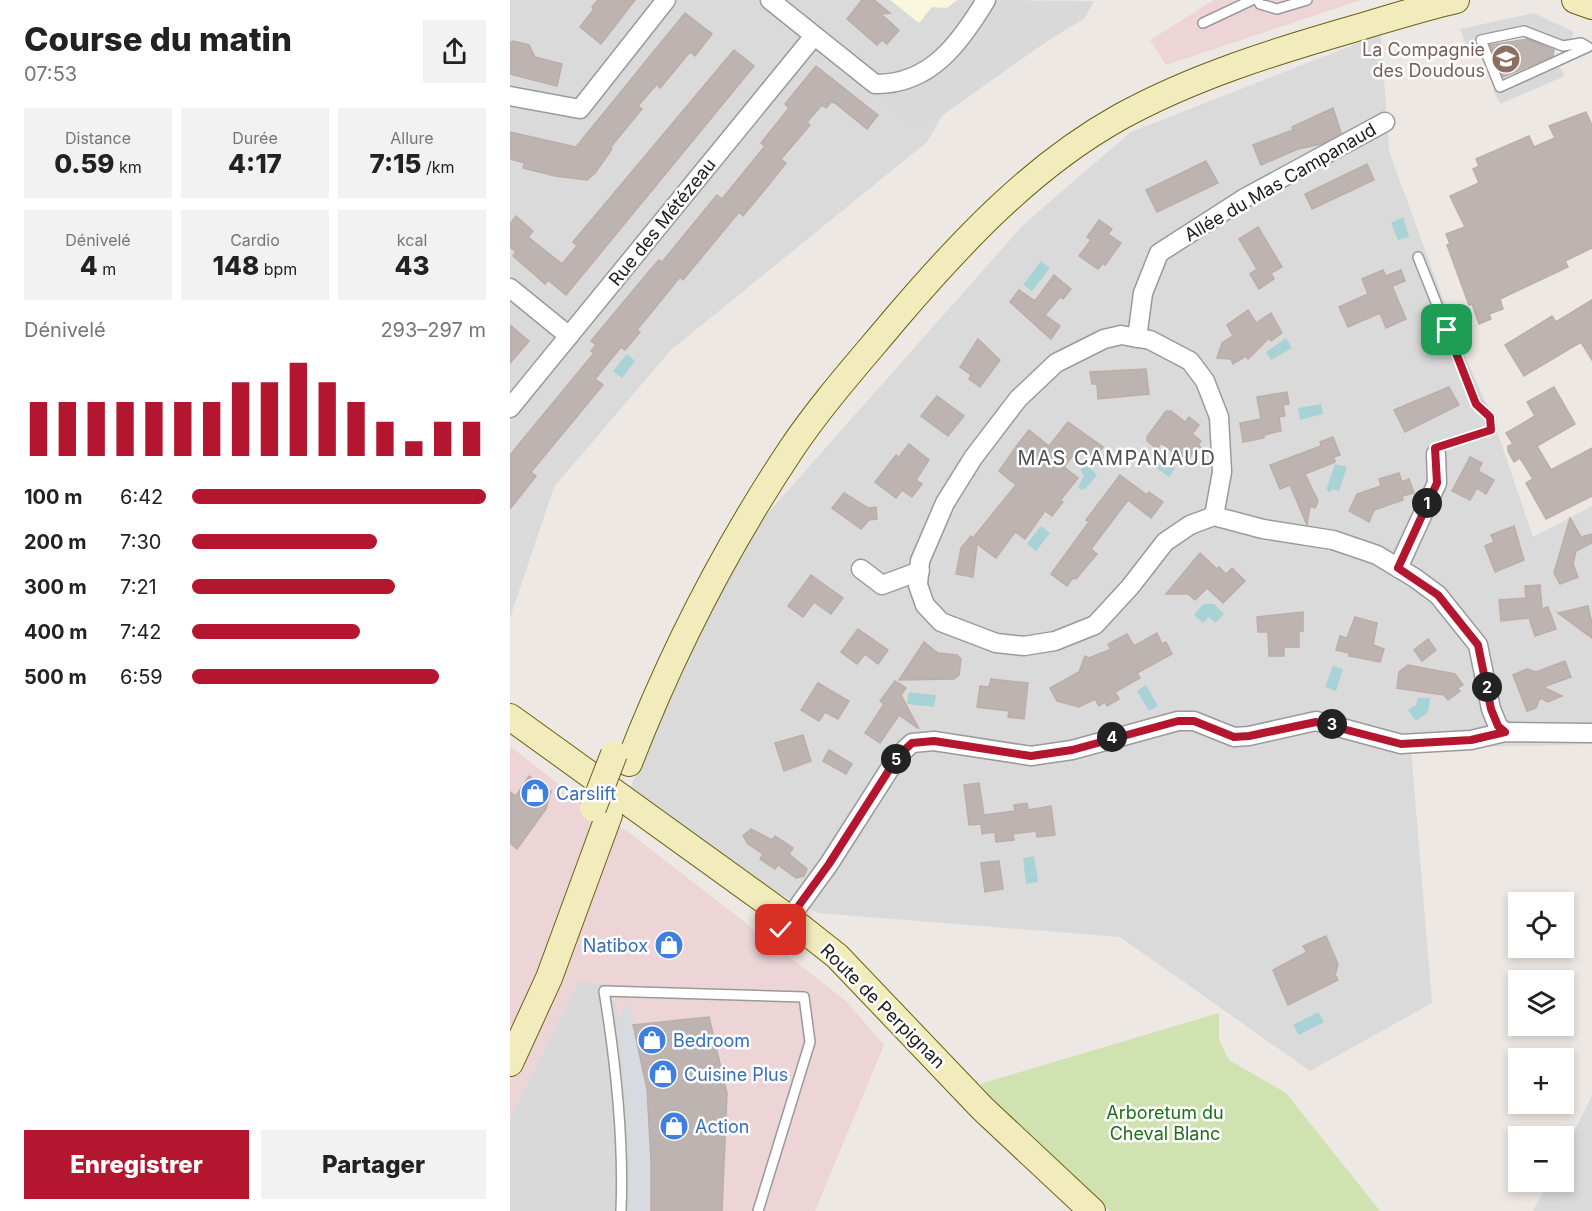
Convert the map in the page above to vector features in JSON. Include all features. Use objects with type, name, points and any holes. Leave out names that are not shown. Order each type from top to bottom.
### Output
[{"type":"main road","points":[[510,1023],[601,811],[654,660],[705,564],[765,460],[844,356],[911,275],[969,215],[1044,150],[1116,102],[1178,73],[1263,41],[1396,0]]},
{"type":"main road","points":[[621,759],[715,573],[794,445],[923,286],[990,214],[1059,158],[1119,118],[1196,80],[1305,43],[1456,0]]},
{"type":"main road","points":[[1575,0],[1592,6]]},
{"type":"main road","name":"Route de Perpignan","points":[[510,717],[786,924],[837,956],[983,1109],[1092,1211]]},
{"type":"main road","points":[[510,1063],[549,978],[601,811]]},
{"type":"street","points":[[770,0],[875,84],[895,84],[920,75],[962,39],[986,0]]},
{"type":"street","points":[[510,96],[580,109],[662,1]]},
{"type":"street","name":"Rue des Métézeau","points":[[510,408],[814,36]]},
{"type":"street","name":"Allée du Mas Campanaud","points":[[1137,338],[1143,293],[1159,253],[1244,199],[1385,122]]},
{"type":"street","points":[[510,288],[569,336]]},
{"type":"street","points":[[1214,516],[1222,472],[1219,417],[1204,381],[1190,361],[1150,340],[1121,335],[1104,339],[1056,363],[1018,399],[973,458],[945,503],[920,561],[918,585],[925,605],[941,622],[996,643],[1024,646],[1056,641],[1095,625],[1130,587],[1165,542],[1190,525],[1214,516],[1263,529],[1333,540],[1377,555],[1438,595],[1478,645],[1491,709],[1498,726],[1505,732]]},
{"type":"street","points":[[1398,568],[1437,483],[1436,454]]},
{"type":"street","points":[[861,569],[882,585],[920,571]]},
{"type":"street","points":[[786,924],[829,864],[898,756],[912,743],[934,741],[1031,756],[1072,750],[1178,721],[1194,721],[1234,737],[1316,722],[1401,744],[1471,740],[1505,732],[1592,733]]},
{"type":"lane","points":[[1203,23],[1252,0]]},
{"type":"lane","points":[[1258,0],[1260,4],[1277,9],[1307,0]]},
{"type":"lane","points":[[1524,31],[1563,46],[1581,43],[1590,49],[1500,87],[1481,40],[1524,31]]},
{"type":"lane","points":[[1418,257],[1476,404],[1490,417],[1491,430],[1435,448],[1436,454]]},
{"type":"lane","points":[[621,1211],[621,1123],[616,1062],[604,991],[804,997],[810,1042],[758,1211]]},
{"type":"shaded area","points":[[510,0],[1009,0],[927,142],[671,350],[554,487],[510,618]]},
{"type":"shaded area","points":[[890,0],[957,0],[947,8],[932,7],[919,23]]},
{"type":"shaded area","points":[[997,0],[1094,1],[1085,18],[1046,42],[919,132],[872,94],[901,93],[921,87],[969,45]]},
{"type":"shaded area","points":[[1214,0],[1361,0],[1166,65],[1150,40]]},
{"type":"shaded area","points":[[1534,13],[1574,32],[1569,45],[1524,31],[1466,45],[1460,29]]},
{"type":"shaded area","points":[[1381,34],[1389,151],[1459,343],[1492,416],[1533,537],[1592,506],[1592,744],[1411,749],[1432,1003],[1310,1071],[1120,937],[818,913],[618,814],[744,540],[1024,224],[1131,132]]},
{"type":"shaded area","points":[[1557,63],[1565,76],[1500,104],[1493,90]]},
{"type":"shaded area","points":[[510,746],[582,803],[631,834],[846,1001],[884,1045],[815,1211],[510,1211]]},
{"type":"shaded area","points":[[578,982],[610,984],[619,1018],[629,1106],[629,1211],[510,1211],[510,1119]]},
{"type":"shaded area","points":[[629,1003],[647,1089],[651,1211],[629,1211],[629,1106],[619,1018],[623,1008]]},
{"type":"shaded area","points":[[1592,1096],[1592,1211],[1533,1211],[1543,1192],[1574,1192],[1574,1131]]},
{"type":"green space","name":"Arboretum du Cheval Blanc","points":[[1219,1013],[1219,1040],[1229,1060],[1286,1093],[1380,1211],[1110,1211],[1041,1156],[980,1084]]},
{"type":"water","points":[[1403,217],[1409,237],[1398,240],[1391,223]]},
{"type":"water","points":[[1041,261],[1050,268],[1032,291],[1023,285]]},
{"type":"water","points":[[1286,338],[1292,348],[1271,360],[1266,352]]},
{"type":"water","points":[[627,354],[635,361],[622,378],[613,371]]},
{"type":"water","points":[[1321,404],[1323,414],[1300,420],[1298,408]]},
{"type":"water","points":[[1158,455],[1175,468],[1169,477],[1151,464]]},
{"type":"water","points":[[1086,464],[1097,475],[1086,488],[1081,490],[1078,488],[1084,475],[1080,470]]},
{"type":"water","points":[[1335,464],[1347,467],[1339,491],[1332,489],[1330,492],[1326,490]]},
{"type":"water","points":[[1041,526],[1050,533],[1036,551],[1027,544]]},
{"type":"water","points":[[1203,604],[1214,604],[1224,614],[1215,623],[1209,617],[1203,623],[1194,615]]},
{"type":"water","points":[[1333,666],[1343,669],[1336,691],[1325,687]]},
{"type":"water","points":[[1146,685],[1158,706],[1149,711],[1137,691]]},
{"type":"water","points":[[909,692],[936,695],[934,707],[907,704]]},
{"type":"water","points":[[1418,698],[1430,698],[1428,712],[1416,721],[1408,710],[1416,705]]},
{"type":"water","points":[[1034,856],[1038,882],[1026,884],[1023,858]]},
{"type":"water","points":[[1318,1012],[1324,1022],[1299,1035],[1293,1025]]},
{"type":"building","points":[[598,0],[635,0],[601,44],[580,27]]},
{"type":"building","points":[[862,0],[874,0],[890,13],[881,14],[899,30],[887,44],[882,40],[877,45],[847,19]]},
{"type":"building","points":[[685,13],[712,34],[695,56],[690,52],[660,88],[657,84],[638,106],[642,109],[610,148],[612,149],[595,173],[587,180],[555,176],[523,168],[525,163],[510,159],[510,132],[576,147]]},
{"type":"building","points":[[1527,39],[1554,50],[1553,56],[1503,77],[1490,45]]},
{"type":"building","points":[[513,41],[529,45],[535,57],[562,64],[557,86],[510,74],[510,43]]},
{"type":"building","points":[[734,50],[754,66],[566,295],[548,280],[545,284],[513,256],[516,252],[510,247],[510,224],[516,216],[533,231],[528,237],[562,264],[577,246],[573,242]]},
{"type":"building","points":[[816,66],[878,115],[867,129],[835,103],[831,102],[826,108],[822,105],[807,122],[810,125],[781,159],[786,163],[743,216],[739,212],[683,280],[680,277],[637,330],[640,332],[625,350],[621,347],[595,379],[603,385],[531,472],[536,476],[510,509],[510,455],[594,353],[591,351],[596,345],[591,341],[659,260],[662,262],[717,195],[722,199],[765,146],[761,143],[789,108],[785,104]]},
{"type":"building","points":[[1333,108],[1341,133],[1321,144],[1298,149],[1261,165],[1253,145],[1293,130],[1292,127]]},
{"type":"building","points":[[1586,112],[1592,125],[1592,248],[1565,261],[1568,267],[1500,299],[1503,309],[1489,314],[1491,319],[1479,324],[1472,304],[1469,305],[1447,245],[1450,244],[1446,234],[1465,227],[1450,196],[1479,183],[1473,169],[1479,166],[1476,159],[1529,136],[1534,147],[1555,138],[1549,126]]},
{"type":"building","points":[[1206,161],[1218,183],[1157,212],[1146,190]]},
{"type":"building","points":[[1367,164],[1374,180],[1312,209],[1305,194]]},
{"type":"building","points":[[1099,220],[1112,229],[1108,234],[1121,243],[1105,265],[1103,263],[1098,269],[1079,256],[1091,240],[1087,237]]},
{"type":"building","points":[[1258,227],[1282,267],[1271,273],[1274,279],[1259,289],[1250,274],[1257,269],[1239,239]]},
{"type":"building","points":[[1383,270],[1386,276],[1401,270],[1405,281],[1392,286],[1406,319],[1386,328],[1380,313],[1348,327],[1339,307],[1368,294],[1362,279]]},
{"type":"building","points":[[1054,275],[1071,289],[1063,299],[1060,297],[1045,315],[1060,326],[1051,339],[1010,302],[1019,290],[1035,301]]},
{"type":"building","points":[[1592,300],[1592,360],[1581,342],[1524,376],[1505,345],[1552,316],[1556,322]]},
{"type":"building","points":[[1248,310],[1256,323],[1271,313],[1282,333],[1271,341],[1269,338],[1248,359],[1246,356],[1233,364],[1231,359],[1217,358],[1222,343],[1233,336],[1227,325]]},
{"type":"building","points":[[510,325],[529,341],[510,363]]},
{"type":"building","points":[[978,339],[1000,360],[980,387],[969,379],[971,375],[960,367]]},
{"type":"building","points":[[1146,369],[1149,394],[1098,399],[1097,384],[1092,384],[1090,372]]},
{"type":"building","points":[[1449,387],[1459,405],[1405,432],[1394,410]]},
{"type":"building","points":[[1554,387],[1575,424],[1537,446],[1551,470],[1592,448],[1592,496],[1546,519],[1526,483],[1533,479],[1520,458],[1514,462],[1508,451],[1508,446],[1513,444],[1506,433],[1535,416],[1527,402]]},
{"type":"building","points":[[1287,392],[1289,404],[1283,405],[1285,416],[1279,417],[1281,431],[1264,435],[1264,438],[1243,442],[1240,423],[1261,419],[1257,397]]},
{"type":"building","points":[[937,396],[964,416],[948,436],[921,416]]},
{"type":"building","points":[[1166,411],[1171,411],[1185,422],[1189,417],[1199,425],[1192,434],[1201,441],[1198,445],[1205,451],[1193,453],[1186,462],[1161,443],[1157,449],[1147,441],[1147,437]]},
{"type":"building","points":[[1068,422],[1103,447],[1095,458],[1080,446],[1064,467],[1078,478],[1060,501],[1063,502],[1052,516],[1045,511],[1025,539],[1015,532],[996,558],[977,544],[973,577],[956,574],[961,548],[971,536],[973,538],[1016,485],[999,471],[1018,444],[1029,430],[1049,446]]},
{"type":"building","points":[[1333,437],[1340,455],[1334,457],[1335,462],[1305,474],[1318,501],[1315,508],[1310,506],[1307,525],[1290,485],[1280,489],[1270,465],[1321,446],[1320,442]]},
{"type":"building","points":[[909,444],[929,460],[916,480],[922,484],[912,497],[902,490],[896,498],[875,482],[896,455],[899,457]]},
{"type":"building","points":[[1470,457],[1482,463],[1478,471],[1494,480],[1486,494],[1477,488],[1470,500],[1452,491]]},
{"type":"building","points":[[1399,473],[1402,482],[1409,479],[1414,493],[1402,496],[1403,500],[1374,510],[1369,522],[1349,511],[1357,494],[1381,486],[1379,479]]},
{"type":"building","points":[[1120,475],[1147,495],[1149,492],[1163,502],[1151,518],[1128,500],[1091,549],[1097,554],[1067,586],[1051,574],[1089,522],[1086,520]]},
{"type":"building","points":[[844,493],[868,508],[876,507],[877,519],[869,520],[861,529],[832,508]]},
{"type":"building","points":[[1570,518],[1581,537],[1592,534],[1592,543],[1576,551],[1573,564],[1578,577],[1560,584],[1554,573]]},
{"type":"building","points":[[1514,526],[1524,560],[1495,572],[1485,546],[1494,542],[1491,535]]},
{"type":"building","points":[[1200,553],[1217,569],[1219,567],[1226,574],[1232,568],[1245,581],[1223,603],[1207,588],[1195,600],[1188,594],[1166,594]]},
{"type":"building","points":[[811,575],[843,598],[831,614],[814,602],[803,617],[788,606]]},
{"type":"building","points":[[1540,585],[1542,609],[1548,607],[1556,629],[1535,636],[1529,618],[1501,621],[1499,600],[1526,598],[1525,586]]},
{"type":"building","points":[[1588,606],[1592,624],[1592,638],[1558,613]]},
{"type":"building","points":[[1303,612],[1303,631],[1299,631],[1299,647],[1284,647],[1284,656],[1269,656],[1268,632],[1258,632],[1257,617]]},
{"type":"building","points":[[1355,617],[1377,623],[1373,645],[1384,649],[1380,662],[1349,656],[1349,653],[1336,650],[1340,636],[1347,638]]},
{"type":"building","points":[[858,629],[888,650],[878,664],[865,654],[857,664],[841,652]]},
{"type":"building","points":[[1157,633],[1162,644],[1166,642],[1172,654],[1137,673],[1140,678],[1115,692],[1119,699],[1107,706],[1105,702],[1099,706],[1095,699],[1079,707],[1057,701],[1050,688],[1079,672],[1085,656],[1089,658],[1111,649],[1108,644],[1127,634],[1134,646]]},
{"type":"building","points":[[1428,639],[1436,650],[1422,661],[1414,650]]},
{"type":"building","points":[[924,642],[938,653],[957,655],[961,659],[959,675],[954,679],[899,680]]},
{"type":"building","points":[[1565,661],[1571,677],[1543,687],[1562,696],[1548,702],[1540,698],[1536,708],[1527,711],[1513,675],[1527,669],[1536,672]]},
{"type":"building","points":[[1408,665],[1455,674],[1463,685],[1457,688],[1460,691],[1448,700],[1444,695],[1397,688],[1399,672]]},
{"type":"building","points":[[991,679],[1028,683],[1024,719],[1008,717],[1009,711],[977,707],[980,686],[989,687]]},
{"type":"building","points":[[895,681],[906,688],[901,695],[919,729],[899,715],[880,743],[865,733],[884,704],[880,701]]},
{"type":"building","points":[[818,683],[849,701],[838,719],[825,712],[819,721],[801,710]]},
{"type":"building","points":[[803,735],[811,761],[784,771],[775,743]]},
{"type":"building","points":[[829,750],[852,764],[846,774],[823,761]]},
{"type":"building","points":[[529,776],[551,791],[546,809],[517,849],[510,843],[510,792],[516,796]]},
{"type":"building","points":[[979,783],[984,815],[1015,811],[1014,805],[1027,803],[1028,810],[1051,806],[1055,835],[1037,837],[1036,831],[1013,834],[1014,840],[996,842],[995,832],[982,834],[981,824],[969,825],[964,785]]},
{"type":"building","points":[[751,829],[772,840],[775,836],[793,848],[789,854],[807,869],[804,876],[796,878],[778,865],[775,869],[760,859],[763,854],[748,844],[743,836]]},
{"type":"building","points":[[999,861],[1003,889],[985,892],[981,863]]},
{"type":"building","points":[[1326,936],[1338,964],[1335,975],[1338,980],[1288,1005],[1273,970],[1307,952],[1303,946]]},
{"type":"building","points":[[709,1017],[727,1093],[722,1211],[651,1211],[647,1089],[633,1025]]},
{"type":"place","name":"La Compagnie des Doudous","points":[[1506,59]]},
{"type":"place","name":"Carslift","points":[[535,793]]},
{"type":"place","name":"Natibox","points":[[669,945]]},
{"type":"place","name":"Bedroom","points":[[652,1040]]},
{"type":"place","name":"Cuisine Plus","points":[[663,1074]]},
{"type":"place","name":"Action","points":[[674,1126]]},
{"type":"district","name":"MAS CAMPANAUD","points":[[1117,458]]},
{"type":"route","points":[[781,930],[829,864],[898,756],[912,743],[934,741],[1031,756],[1072,750],[1134,731],[1178,721],[1194,721],[1234,737],[1316,722],[1338,725],[1401,744],[1471,740],[1505,732],[1498,726],[1491,709],[1478,645],[1438,595],[1398,568],[1437,483],[1435,448],[1491,430],[1490,417],[1476,404],[1447,330]]}]
